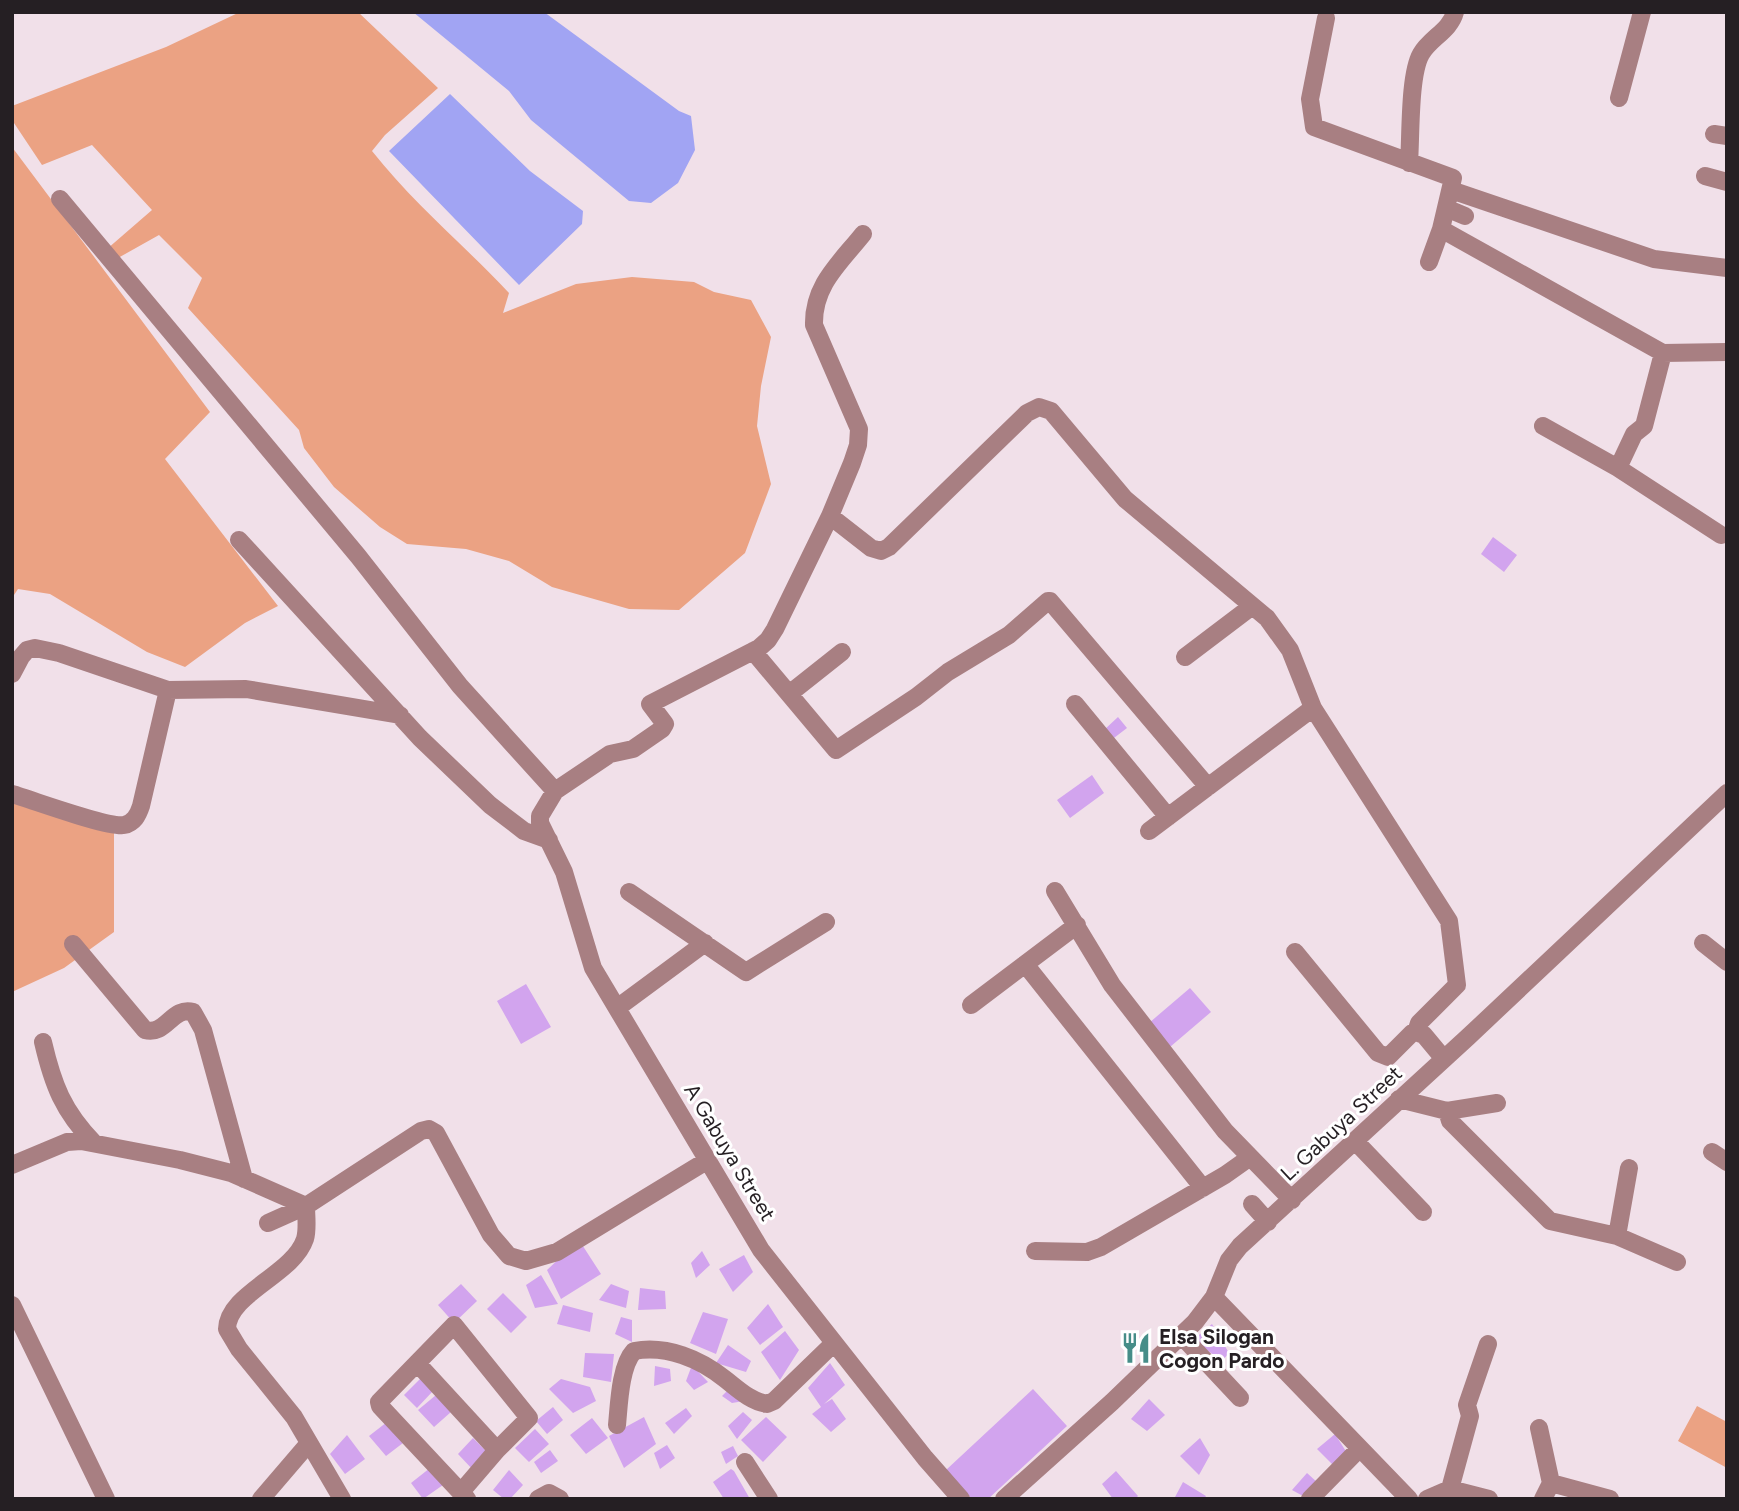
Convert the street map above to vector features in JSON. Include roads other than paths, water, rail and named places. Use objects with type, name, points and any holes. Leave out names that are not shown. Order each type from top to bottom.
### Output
[{"type":"street","points":[[1409,163],[1416,70],[1422,53],[1453,21],[1455,12]]},
{"type":"street","points":[[1619,98],[1642,12]]},
{"type":"street","points":[[1326,18],[1310,99],[1314,127],[1453,178],[1441,229],[1429,262]]},
{"type":"street","points":[[1704,176],[1727,182]]},
{"type":"street","points":[[1451,190],[1654,259],[1727,268]]},
{"type":"street","points":[[60,198],[358,556],[460,686],[555,791],[610,754],[633,749],[662,729],[665,724],[650,704],[753,651],[768,640],[775,629],[830,516],[858,445],[859,429],[814,325],[814,308],[820,288],[863,234]]},
{"type":"street","points":[[1446,208],[1465,216]]},
{"type":"street","points":[[1441,229],[1663,354],[1727,352]]},
{"type":"street","points":[[1618,468],[1634,434],[1644,426],[1663,354]]},
{"type":"street","points":[[830,516],[870,548],[881,551],[889,547],[1027,413],[1040,407],[1051,411],[1125,499],[1267,618],[1290,650],[1313,708],[1449,921],[1457,985],[1419,1023],[1416,1032]]},
{"type":"street","points":[[1543,426],[1618,468],[1721,534]]},
{"type":"street","points":[[239,540],[400,715],[490,806],[524,831],[549,840]]},
{"type":"street","points":[[753,651],[836,750],[916,697],[948,672],[1009,635],[1048,601],[1114,674],[1208,787]]},
{"type":"street","points":[[1185,657],[1251,607]]},
{"type":"street","points":[[12,674],[27,650],[35,648],[59,653],[168,690],[246,689],[400,715]]},
{"type":"street","points":[[789,694],[842,652]]},
{"type":"street","points":[[12,794],[108,823],[126,825],[133,821],[139,815],[168,690]]},
{"type":"street","points":[[1075,704],[1168,817]]},
{"type":"street","points":[[1149,831],[1313,708]]},
{"type":"street","name":"A Gabuya Street","points":[[555,791],[540,816],[541,823],[564,872],[593,968],[761,1250],[925,1458],[961,1499]]},
{"type":"street","name":"L. Gabuya Street","points":[[1004,1499],[1112,1402],[1195,1322],[1214,1297],[1229,1260],[1727,793]]},
{"type":"street","points":[[1055,891],[1112,985],[1225,1131],[1292,1200]]},
{"type":"street","points":[[629,892],[746,972],[826,922]]},
{"type":"street","points":[[971,1005],[1077,925]]},
{"type":"street","points":[[617,1008],[705,943]]},
{"type":"street","points":[[1703,943],[1727,962]]},
{"type":"street","points":[[74,944],[145,1030],[153,1032],[161,1029],[177,1013],[186,1010],[193,1012],[203,1030],[244,1178]]},
{"type":"street","points":[[1295,952],[1378,1053],[1388,1057],[1416,1032],[1424,1035],[1444,1059]]},
{"type":"street","points":[[1024,964],[1203,1188]]},
{"type":"street","points":[[43,1042],[58,1094],[73,1122],[94,1143]]},
{"type":"street","points":[[1399,1099],[1447,1111],[1497,1103]]},
{"type":"street","points":[[1447,1111],[1450,1121],[1550,1221],[1617,1236],[1677,1262]]},
{"type":"street","points":[[268,1223],[306,1206],[421,1131],[429,1129],[436,1133],[491,1236],[509,1256],[527,1261],[557,1252],[708,1160]]},
{"type":"street","points":[[12,1165],[67,1142],[81,1141],[231,1173],[306,1206]]},
{"type":"street","points":[[1355,1141],[1423,1212]]},
{"type":"street","points":[[1035,1251],[1087,1252],[1101,1247],[1249,1158]]},
{"type":"street","points":[[1617,1236],[1629,1168]]},
{"type":"street","points":[[1252,1204],[1268,1222]]},
{"type":"street","points":[[306,1206],[307,1235],[297,1254],[232,1311],[227,1321],[227,1329],[239,1349],[293,1417],[342,1499]]},
{"type":"street","points":[[1214,1297],[1409,1499]]},
{"type":"street","points":[[12,1305],[106,1499]]},
{"type":"street","points":[[452,1326],[457,1326],[528,1416],[528,1420],[496,1450],[464,1495],[380,1406],[382,1397],[417,1363],[452,1326]]},
{"type":"street","points":[[1181,1335],[1240,1398]]},
{"type":"street","points":[[617,1425],[625,1368],[634,1351],[661,1351],[696,1359],[750,1399],[767,1404],[774,1401],[834,1343]]},
{"type":"street","points":[[1450,1489],[1470,1416],[1467,1405],[1488,1344]]},
{"type":"street","points":[[417,1363],[496,1450]]},
{"type":"street","points":[[1539,1428],[1547,1491],[1610,1499]]},
{"type":"street","points":[[261,1499],[309,1443]]},
{"type":"street","points":[[1310,1499],[1359,1449]]},
{"type":"street","points":[[745,1462],[769,1499]]},
{"type":"street","points":[[1427,1499],[1450,1489],[1489,1499]]},
{"type":"street","points":[[538,1499],[549,1493],[560,1499]]},
{"type":"water","points":[[413,12],[544,12],[679,111],[691,116],[695,150],[678,183],[651,203],[629,201],[531,120],[509,91]]},
{"type":"water","points":[[450,94],[530,171],[583,211],[582,224],[519,285],[389,151]]},
{"type":"place","name":"Elsa Silogan Cogon Pardo","points":[[1136,1348]]}]
